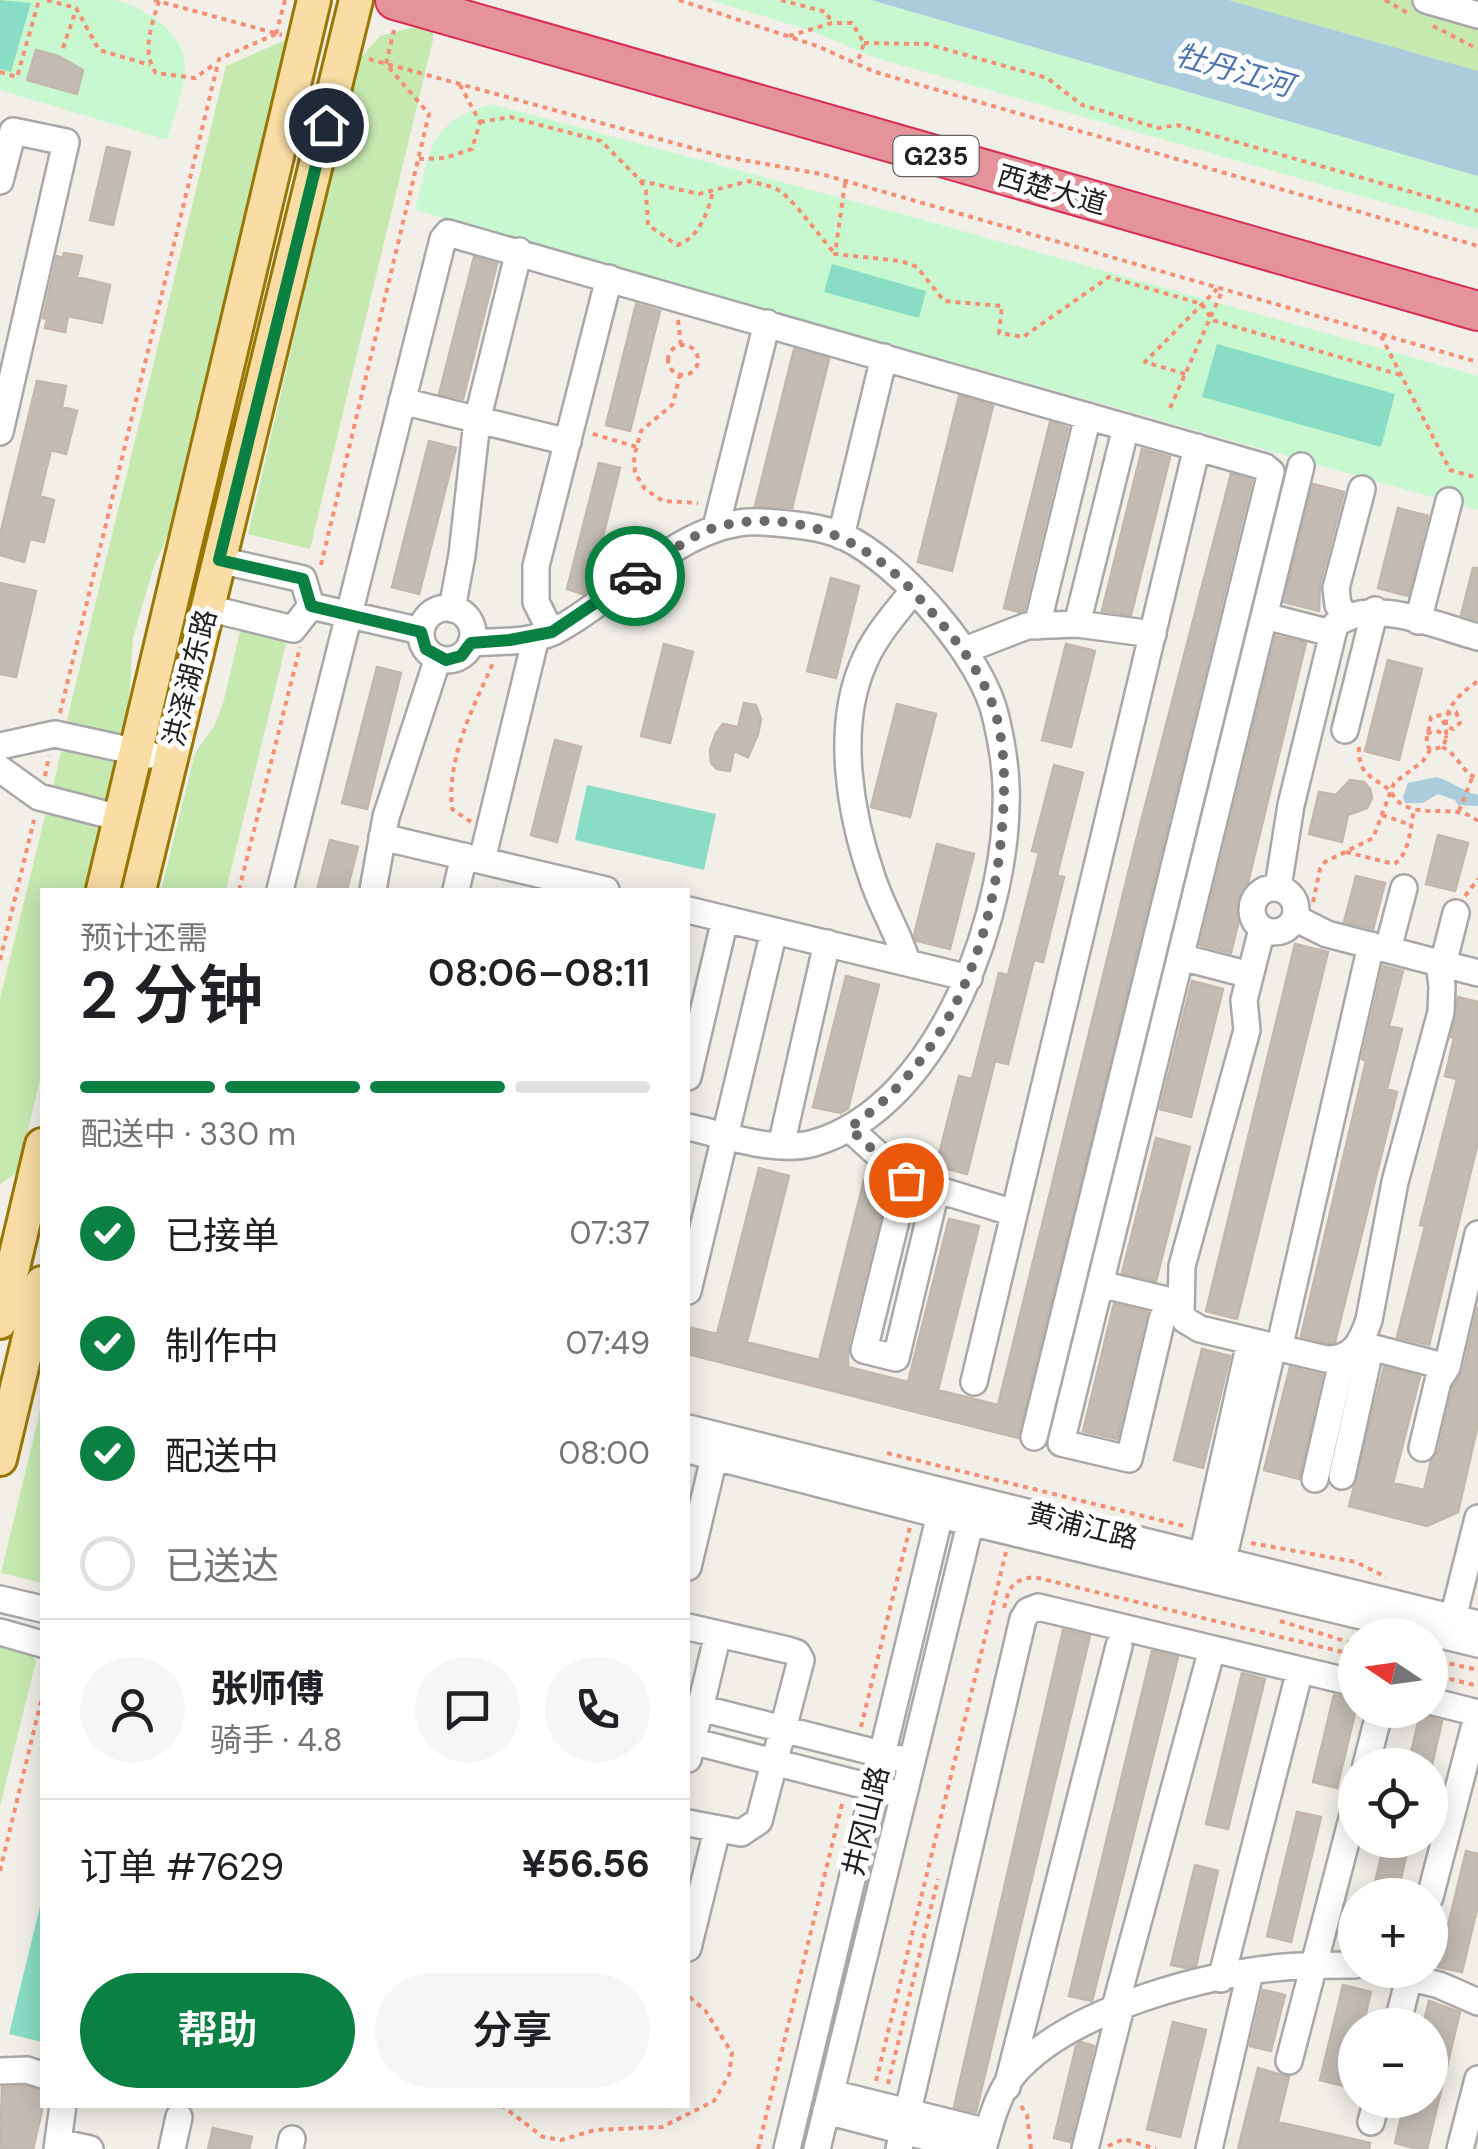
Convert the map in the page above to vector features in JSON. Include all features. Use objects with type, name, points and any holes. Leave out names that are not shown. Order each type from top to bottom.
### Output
[{"type":"highway","name":"西楚大道","points":[[476,0],[1478,286]]},
{"type":"highway","name":"西楚大道","points":[[398,1],[1478,311]]},
{"type":"main road","name":"洪泽湖东路","points":[[103,888],[290,37],[314,0]]},
{"type":"main road","name":"洪泽湖东路","points":[[138,888],[356,0]]},
{"type":"main road","points":[[0,1459],[40,1161]]},
{"type":"main road","points":[[0,1322],[24,1277]]},
{"type":"street","points":[[1426,0],[1478,15]]},
{"type":"street","points":[[0,181],[13,130],[66,142],[0,432]]},
{"type":"street","points":[[280,888],[443,239],[448,233],[1265,467],[1271,472],[1034,1437]]},
{"type":"street","points":[[452,609],[478,420],[519,252]]},
{"type":"street","points":[[457,888],[490,830],[544,635],[536,602],[536,566],[609,278]]},
{"type":"street","points":[[716,527],[767,323]]},
{"type":"street","points":[[841,536],[884,357]]},
{"type":"street","points":[[402,401],[478,420],[569,435]]},
{"type":"street","points":[[1037,626],[1088,416]]},
{"type":"street","points":[[1077,624],[1126,427]]},
{"type":"street","points":[[974,1382],[1197,447]]},
{"type":"street","points":[[1179,1303],[1167,1309],[1162,1320],[1129,1459],[1061,1443],[1301,466]]},
{"type":"street","points":[[1278,887],[1292,805],[1338,624],[1336,588],[1362,489]]},
{"type":"street","points":[[1418,621],[1449,501]]},
{"type":"street","points":[[471,643],[544,635],[716,527],[759,522],[841,536],[872,553],[913,591],[965,650],[996,714],[1006,786],[999,868],[986,930],[969,978],[938,1036],[877,1109],[849,1128],[812,1144],[781,1146],[690,1131]]},
{"type":"street","points":[[219,560],[303,579],[311,606]]},
{"type":"street","points":[[907,962],[862,846],[850,771],[850,719],[862,664],[882,629],[913,591]]},
{"type":"street","points":[[208,608],[292,629],[311,606]]},
{"type":"street","points":[[311,606],[421,632]]},
{"type":"street","points":[[452,609],[471,625],[471,643],[454,659],[438,658],[426,649],[421,632],[436,610],[452,609]]},
{"type":"street","points":[[1264,616],[1338,624],[1375,610],[1478,637]]},
{"type":"street","points":[[1345,730],[1375,610]]},
{"type":"street","points":[[965,650],[1027,626],[1077,624],[1152,634]]},
{"type":"street","points":[[374,888],[382,836],[438,658]]},
{"type":"street","points":[[0,746],[55,734],[170,760]]},
{"type":"street","points":[[0,769],[40,797],[120,818]]},
{"type":"street","points":[[382,836],[571,886]]},
{"type":"street","points":[[1301,922],[1294,899],[1278,887],[1264,890],[1253,902],[1253,917],[1262,929],[1281,931],[1301,922],[1478,973]]},
{"type":"street","points":[[1213,1557],[1267,1346],[1380,947],[1404,888]]},
{"type":"street","points":[[690,910],[969,978]]},
{"type":"street","points":[[1315,1479],[1351,1352],[1369,1320],[1394,1182],[1441,1012],[1441,963],[1456,914]]},
{"type":"street","points":[[690,1069],[726,919]]},
{"type":"street","points":[[1262,929],[1244,1000],[1247,1030],[1187,1242],[1179,1303],[1185,1320],[1192,1326],[1326,1359],[1351,1352],[1447,1366]]},
{"type":"street","points":[[690,1282],[774,930]]},
{"type":"street","points":[[781,1146],[827,943]]},
{"type":"street","points":[[1181,957],[1250,974]]},
{"type":"street","points":[[849,1128],[906,1180],[1014,1213]]},
{"type":"street","points":[[906,1180],[864,1350],[896,1358],[936,1191]]},
{"type":"street","points":[[1422,1448],[1438,1381],[1447,1366],[1478,1234]]},
{"type":"street","points":[[1100,1284],[1179,1303]]},
{"type":"street","points":[[1342,1476],[1367,1364],[1351,1352]]},
{"type":"street","name":"黄浦江路","points":[[690,1429],[716,1446]]},
{"type":"street","points":[[690,1558],[716,1446]]},
{"type":"street","name":"黄浦江路","points":[[690,1450],[716,1446],[920,1485],[943,1504],[1213,1557],[1463,1631]]},
{"type":"street","name":"井冈山路","points":[[787,2149],[943,1504]]},
{"type":"street","name":"黄浦江路","points":[[973,1511],[1011,1532],[1213,1557]]},
{"type":"street","name":"井冈山路","points":[[817,2149],[973,1511]]},
{"type":"street","points":[[1463,1631],[1478,1518]]},
{"type":"street","points":[[1463,1631],[1478,1564]]},
{"type":"street","points":[[0,1598],[40,1608]]},
{"type":"street","points":[[893,2120],[1022,1619],[1028,1611],[1038,1608],[1338,1680]]},
{"type":"street","points":[[690,1627],[797,1653],[801,1660],[759,1821],[741,1833],[690,1823]]},
{"type":"street","points":[[0,1632],[40,1643]]},
{"type":"street","points":[[718,1634],[710,1670],[694,1698],[690,1750],[774,1762],[904,1795]]},
{"type":"street","points":[[1007,2086],[1119,1646]]},
{"type":"street","points":[[1095,2148],[1118,2009],[1212,1649]]},
{"type":"street","points":[[1221,1978],[1300,1670]]},
{"type":"street","points":[[694,1698],[783,1730],[912,1762]]},
{"type":"street","points":[[1435,1878],[1478,1713],[1448,1706]]},
{"type":"street","points":[[690,1940],[717,1830]]},
{"type":"street","points":[[1289,2061],[1342,1858]]},
{"type":"street","points":[[828,2102],[981,2143],[993,2111],[1019,2067],[1061,2034],[1142,1998],[1221,1978],[1338,1965]]},
{"type":"street","points":[[1209,2149],[1250,1973]]},
{"type":"street","points":[[1446,1988],[1478,2002]]},
{"type":"street","points":[[0,2071],[27,2070],[40,2074]]},
{"type":"street","points":[[1460,2149],[1478,2079]]},
{"type":"street","points":[[828,2102],[893,2120]]},
{"type":"street","points":[[62,2108],[57,2146],[90,2149]]},
{"type":"street","points":[[172,2149],[180,2118]]},
{"type":"path","points":[[0,72],[17,77],[39,0]]},
{"type":"path","points":[[48,0],[76,8],[99,50],[150,64]]},
{"type":"path","points":[[285,0],[290,37]]},
{"type":"path","points":[[679,0],[944,92],[1478,246]]},
{"type":"path","points":[[781,0],[826,12],[832,22]]},
{"type":"path","points":[[157,1],[290,37],[219,59],[195,78],[165,76],[156,73],[150,64],[150,34],[157,1]]},
{"type":"path","points":[[386,64],[398,1]]},
{"type":"path","points":[[64,48],[76,8]]},
{"type":"path","points":[[789,36],[832,22],[852,23],[864,43],[858,64]]},
{"type":"path","points":[[864,43],[928,44],[1047,78],[1082,105],[1158,128],[1177,125],[1478,211]]},
{"type":"path","points":[[344,52],[721,156],[845,181],[1478,362]]},
{"type":"path","points":[[0,960],[219,59]]},
{"type":"path","points":[[240,888],[429,114],[386,64]]},
{"type":"path","points":[[418,159],[445,158],[472,149],[480,122],[459,84]]},
{"type":"path","points":[[480,122],[510,117],[601,141],[641,180],[646,191],[648,225],[670,243],[684,243],[704,220],[712,190]]},
{"type":"path","points":[[641,180],[699,194],[749,182],[782,192],[835,254],[901,261],[916,267],[944,302],[1002,306],[1000,333],[1023,336],[1108,277],[1202,304],[1210,318],[1401,375]]},
{"type":"path","points":[[835,254],[845,181]]},
{"type":"path","points":[[1185,374],[1145,362],[1221,288]]},
{"type":"path","points":[[1170,408],[1221,288]]},
{"type":"path","points":[[1380,334],[1450,470],[1478,478]]},
{"type":"path","points":[[686,345],[697,354],[698,363],[693,371],[680,374],[671,368],[668,359],[676,346],[686,345]]},
{"type":"path","points":[[680,374],[673,404],[641,431],[635,473],[645,488],[663,502],[688,505],[722,500]]},
{"type":"path","points":[[569,435],[637,446]]},
{"type":"path","points":[[490,830],[452,810],[450,793],[465,726],[494,662],[499,641]]},
{"type":"path","points":[[1442,747],[1447,738],[1448,713],[1464,691],[1478,681]]},
{"type":"path","points":[[1430,750],[1430,717],[1456,712],[1460,723],[1453,729],[1439,716]]},
{"type":"path","points":[[1427,734],[1442,732],[1447,738]]},
{"type":"path","points":[[1301,922],[1320,869],[1330,858],[1373,838],[1389,790],[1430,750],[1442,747],[1452,752],[1463,770],[1475,778],[1460,809]]},
{"type":"path","points":[[1389,790],[1402,805],[1429,812],[1460,809],[1478,820]]},
{"type":"path","points":[[1346,852],[1399,862],[1415,809]]},
{"type":"path","points":[[1382,816],[1411,825]]},
{"type":"path","points":[[870,1449],[920,1485],[1213,1557],[1356,1562],[1388,1578]]},
{"type":"path","points":[[856,1748],[920,1485]]},
{"type":"path","points":[[893,2120],[1011,1532]]},
{"type":"path","points":[[1002,1616],[1010,1586],[1018,1579],[1034,1576],[1338,1651]]},
{"type":"path","points":[[1448,1663],[1478,1670]]},
{"type":"path","points":[[1448,1678],[1478,1686]]},
{"type":"path","points":[[0,1870],[40,1705]]},
{"type":"path","points":[[758,2149],[848,1781]]},
{"type":"path","points":[[893,2120],[938,1880]]},
{"type":"path","points":[[505,2108],[544,2138],[560,2140],[595,2130],[662,2126],[714,2101],[729,2075],[732,2053],[705,2010],[690,1998]]},
{"type":"path","points":[[1007,2086],[1027,2115],[1031,2149]]},
{"type":"path","points":[[1095,2148],[1124,2139],[1156,2149]]},
{"type":"green space","points":[[0,0],[117,0],[163,25],[179,45],[185,69],[167,140],[0,90]]},
{"type":"green space","points":[[0,0],[31,3],[11,72],[0,69]]},
{"type":"green space","points":[[710,0],[871,0],[1478,175],[1478,229],[876,58],[809,30]]},
{"type":"green space","points":[[1227,0],[1412,0],[1478,19],[1478,71]]},
{"type":"green space","points":[[410,28],[433,32],[433,40],[310,549],[248,534],[359,60],[380,36]]},
{"type":"green space","points":[[286,40],[294,45],[173,523],[153,569],[133,638],[127,732],[116,741],[72,730],[67,720],[226,66]]},
{"type":"green space","points":[[491,104],[916,218],[1478,376],[1478,510],[415,210],[429,156],[442,131],[469,112]]},
{"type":"green space","points":[[832,264],[926,291],[919,318],[824,292]]},
{"type":"green space","points":[[1217,344],[1395,394],[1381,447],[1202,397]]},
{"type":"green space","points":[[240,631],[287,640],[226,888],[161,888],[195,753],[215,725]]},
{"type":"green space","points":[[68,750],[112,760],[114,784],[103,806],[51,794],[61,752]]},
{"type":"green space","points":[[587,785],[716,814],[704,870],[575,840]]},
{"type":"green space","points":[[46,812],[102,826],[87,888],[40,888],[40,1079],[18,1172],[0,1184],[0,999]]},
{"type":"green space","points":[[40,1411],[40,1583],[1,1573]]},
{"type":"green space","points":[[0,1646],[30,1654],[36,1661],[0,1806]]},
{"type":"green space","points":[[40,1906],[40,2042],[9,2034]]},
{"type":"water","name":"牡丹江河","points":[[871,0],[1228,0],[1478,71],[1478,176]]},
{"type":"water","points":[[1436,777],[1478,795],[1478,806],[1458,805],[1438,794],[1423,803],[1405,803],[1408,783]]},
{"type":"building","points":[[36,50],[58,56],[83,70],[77,94],[27,80]]},
{"type":"building","points":[[107,147],[130,152],[113,225],[90,220]]},
{"type":"building","points":[[64,253],[82,256],[77,277],[110,285],[102,323],[68,316],[65,332],[45,328],[47,319],[43,318],[57,256],[63,258]]},
{"type":"building","points":[[474,257],[497,264],[463,399],[439,394]]},
{"type":"building","points":[[636,304],[660,311],[630,431],[606,425]]},
{"type":"building","points":[[794,349],[829,359],[792,508],[755,506]]},
{"type":"building","points":[[37,381],[66,386],[62,407],[77,411],[66,454],[51,450],[40,496],[54,500],[44,542],[30,539],[24,562],[0,555],[0,535]]},
{"type":"building","points":[[959,396],[993,406],[952,571],[918,562]]},
{"type":"building","points":[[1050,422],[1068,428],[1024,610],[1019,612],[1004,608]]},
{"type":"building","points":[[429,441],[456,448],[419,594],[392,587]]},
{"type":"building","points":[[1142,449],[1170,457],[1131,615],[1102,611]]},
{"type":"building","points":[[599,463],[620,468],[590,589],[583,594],[567,589]]},
{"type":"building","points":[[1231,474],[1252,480],[1018,1438],[690,1355],[690,1327],[717,1334],[759,1168],[789,1176],[747,1342],[819,1360],[864,1180],[888,1186],[848,1346],[848,1367],[908,1382],[949,1219],[979,1226],[938,1390],[998,1405],[1136,841]]},
{"type":"building","points":[[1313,484],[1344,492],[1320,584],[1319,611],[1284,602]]},
{"type":"building","points":[[1398,508],[1428,516],[1408,596],[1378,588]]},
{"type":"building","points":[[1473,568],[1478,568],[1478,620],[1461,615]]},
{"type":"building","points":[[831,578],[859,586],[836,678],[807,671]]},
{"type":"building","points":[[0,583],[36,591],[16,677],[0,674]]},
{"type":"building","points":[[1276,636],[1306,643],[1231,953],[1200,945]]},
{"type":"building","points":[[664,644],[693,652],[670,743],[641,736]]},
{"type":"building","points":[[1066,644],[1095,651],[1071,747],[1042,740]]},
{"type":"building","points":[[1388,660],[1422,669],[1399,760],[1365,751]]},
{"type":"building","points":[[377,667],[401,673],[367,809],[342,803]]},
{"type":"building","points":[[744,703],[756,705],[761,719],[758,734],[748,757],[734,751],[730,771],[717,769],[711,763],[710,750],[716,733],[723,724],[738,727]]},
{"type":"building","points":[[897,704],[936,714],[910,817],[871,807]]},
{"type":"building","points":[[555,740],[581,747],[557,842],[531,835]]},
{"type":"building","points":[[1054,765],[1083,773],[1057,875],[1064,877],[1043,962],[1034,960],[1008,1064],[995,1061],[967,1174],[936,1166],[959,1076],[972,1079],[999,973],[1008,975],[1039,853],[1032,851]]},
{"type":"building","points":[[1350,780],[1364,782],[1372,798],[1367,808],[1348,815],[1342,842],[1309,834],[1319,792],[1336,795]]},
{"type":"building","points":[[1438,835],[1468,843],[1455,891],[1426,884]]},
{"type":"building","points":[[330,840],[358,847],[348,888],[318,888]]},
{"type":"building","points":[[937,844],[974,854],[950,949],[917,941],[914,935]]},
{"type":"building","points":[[1356,876],[1385,883],[1373,929],[1344,922]]},
{"type":"building","points":[[1295,944],[1328,952],[1237,1319],[1206,1311]]},
{"type":"building","points":[[1383,966],[1403,971],[1389,1026],[1402,1029],[1387,1089],[1397,1092],[1335,1342],[1327,1343],[1301,1336],[1366,1061],[1362,1059]]},
{"type":"building","points":[[846,976],[879,985],[848,1109],[840,1113],[813,1107]]},
{"type":"building","points":[[1192,981],[1223,989],[1191,1117],[1160,1109]]},
{"type":"building","points":[[1458,997],[1478,1002],[1478,1142],[1429,1345],[1397,1337],[1457,1079],[1445,1076]]},
{"type":"building","points":[[1156,1138],[1190,1147],[1156,1281],[1122,1273]]},
{"type":"building","points":[[1114,1304],[1147,1312],[1117,1439],[1083,1431]]},
{"type":"building","points":[[1478,1306],[1478,1424],[1458,1512],[1427,1526],[1349,1506],[1384,1367],[1420,1377],[1393,1483],[1424,1490],[1431,1461],[1438,1452],[1453,1387],[1463,1371]]},
{"type":"building","points":[[1202,1349],[1230,1356],[1203,1468],[1174,1460]]},
{"type":"building","points":[[1290,1367],[1322,1375],[1299,1479],[1264,1470]]},
{"type":"building","points":[[1063,1630],[1090,1636],[976,2112],[954,2107]]},
{"type":"building","points":[[1152,1651],[1178,1657],[1092,2001],[1069,1996]]},
{"type":"building","points":[[1242,1673],[1265,1679],[1228,1829],[1206,1824]]},
{"type":"building","points":[[1334,1695],[1338,1696],[1338,1728],[1351,1728],[1347,1748],[1338,1748],[1337,1788],[1313,1782]]},
{"type":"building","points":[[1417,1728],[1440,1728],[1436,1748],[1412,1748]]},
{"type":"building","points":[[1297,1812],[1321,1817],[1291,1942],[1267,1936]]},
{"type":"building","points":[[1466,1851],[1478,1854],[1478,1905],[1462,1972],[1448,1969],[1448,1926]]},
{"type":"building","points":[[1381,1858],[1406,1858],[1401,1878],[1376,1878]]},
{"type":"building","points":[[1195,1865],[1218,1871],[1196,1966],[1186,1968],[1171,1965]]},
{"type":"building","points":[[1342,1988],[1371,1992],[1367,2008],[1338,2008],[1338,2084],[1320,2080]]},
{"type":"building","points":[[1263,1990],[1285,1995],[1271,2051],[1250,2046]]},
{"type":"building","points":[[1429,2001],[1460,2012],[1448,2062],[1448,2008],[1427,2008]]},
{"type":"building","points":[[1173,2022],[1206,2030],[1180,2137],[1147,2129]]},
{"type":"building","points":[[1081,2042],[1094,2046],[1070,2142],[1054,2138],[1076,2046]]},
{"type":"building","points":[[1258,2068],[1289,2077],[1278,2122],[1370,2143],[1369,2149],[1238,2149]]},
{"type":"building","points":[[25,2086],[40,2090],[42,2111],[33,2149],[0,2149],[2,2087]]},
{"type":"building","points":[[1401,2118],[1434,2118],[1427,2149],[1395,2143]]},
{"type":"building","points":[[213,2128],[252,2137],[249,2149],[208,2149]]},
{"type":"way so far","points":[[635,576],[716,527],[759,522],[841,536],[894,570],[965,650],[996,714],[1006,786],[999,868],[986,930],[969,978],[938,1036],[910,1074],[877,1109],[849,1128],[906,1180]]},
{"type":"route","points":[[326,125],[219,560],[303,579],[311,606],[421,632],[422,643],[431,655],[446,660],[461,656],[471,643],[552,632],[635,576]]}]
